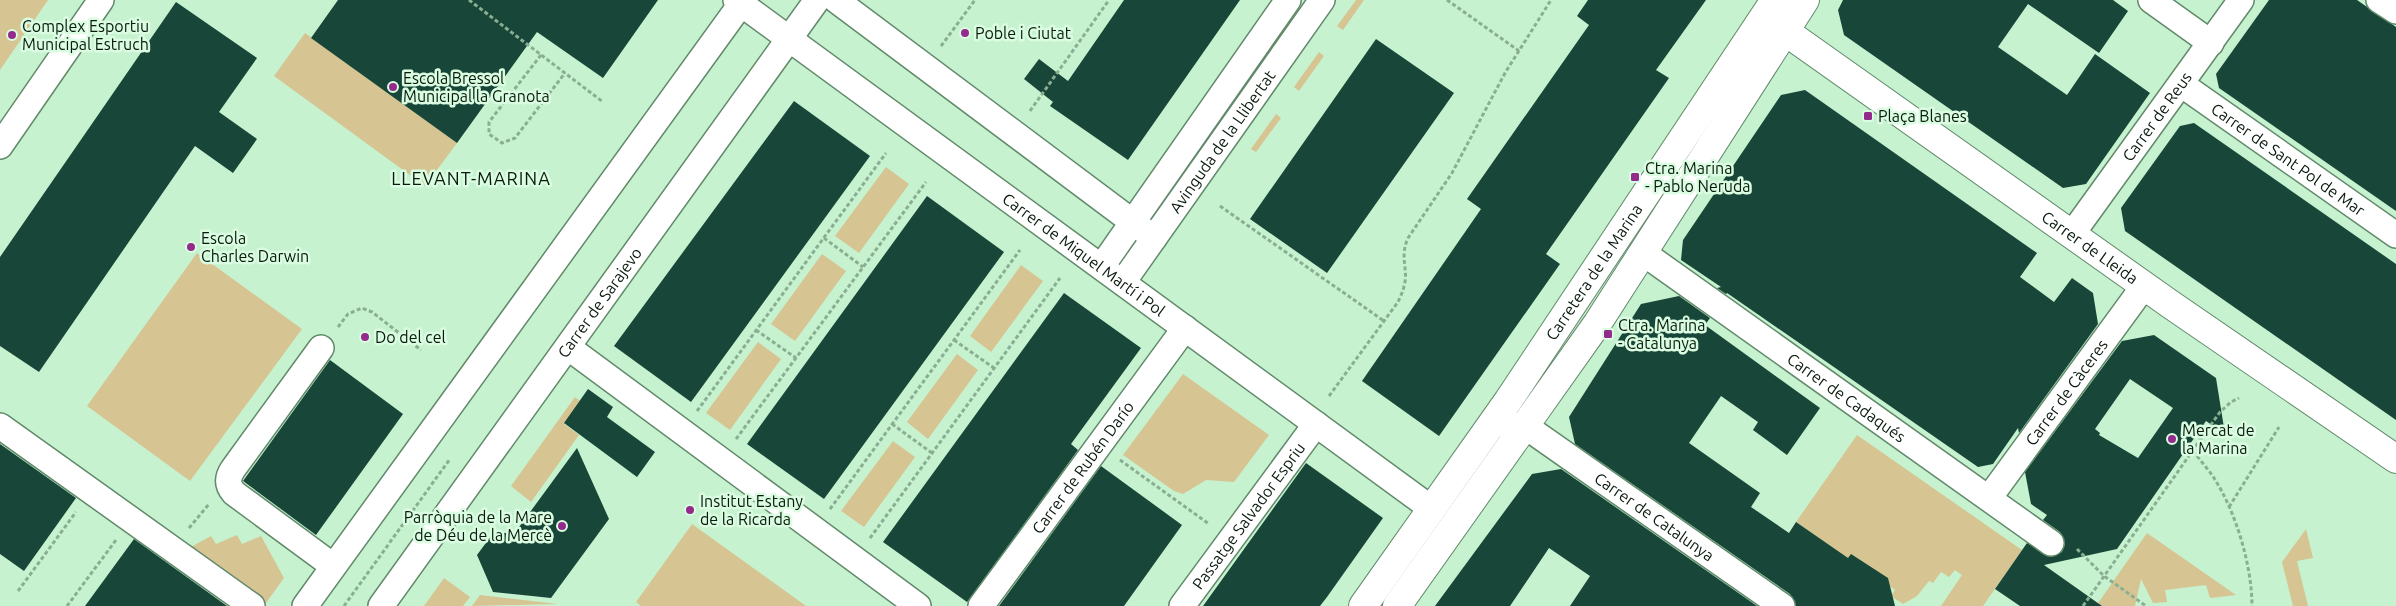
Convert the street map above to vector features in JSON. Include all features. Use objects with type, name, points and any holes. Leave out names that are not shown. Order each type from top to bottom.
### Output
[{"type":"street","points":[[0,146],[101,0]]},
{"type":"street","name":"Carrer de Sarajevo","points":[[381,606],[569,348],[817,0]]},
{"type":"street","points":[[836,0],[1154,238]]},
{"type":"street","name":"Avinguda de la Llibertat","points":[[1102,266],[1134,223],[1288,0]]},
{"type":"street","name":"Avinguda de la Llibertat","points":[[1123,282],[1322,0]]},
{"type":"street","name":"Carretera de la Marina","points":[[1363,606],[1482,438],[1651,190],[1776,0]]},
{"type":"street","name":"Carretera de la Marina","points":[[1776,0],[1775,9],[1778,20],[1786,32]]},
{"type":"street","name":"Carretera de la Marina","points":[[1397,606],[1597,324],[1805,0]]},
{"type":"street","points":[[2151,0],[2211,43]]},
{"type":"street","name":"Carrer de Reus","points":[[2072,234],[2241,0]]},
{"type":"street","points":[[2379,0],[2396,11]]},
{"type":"street","points":[[305,606],[739,2]]},
{"type":"street","name":"Carrer de Miquel Martí i Pol","points":[[739,2],[1432,509]]},
{"type":"street","points":[[1755,31],[1768,29],[1786,32]]},
{"type":"street","name":"Carrer de Lleida","points":[[1786,32],[2144,286],[2396,459]]},
{"type":"street","name":"Carrer de Sant Pol de Mar","points":[[2181,84],[2396,235]]},
{"type":"street","name":"Carrer de Cadaqués","points":[[1642,252],[1988,498],[2063,544]]},
{"type":"street","name":"Carrer de Càceres","points":[[1988,498],[2144,286]]},
{"type":"street","name":"Carrer de Rubén Darío","points":[[982,606],[1185,328]]},
{"type":"street","points":[[320,348],[233,468],[228,479],[229,487],[234,494],[333,566]]},
{"type":"street","points":[[569,348],[918,606]]},
{"type":"street","name":"Passatge Salvador Espriu","points":[[1182,606],[1316,424]]},
{"type":"street","name":"Carretera de la Marina","points":[[1482,438],[1506,424],[1525,426]]},
{"type":"street","points":[[0,426],[252,606]]},
{"type":"street","name":"Carrer de Catalunya","points":[[1525,426],[1782,606]]},
{"type":"path","points":[[469,0],[603,102]]},
{"type":"path","points":[[941,46],[975,0]]},
{"type":"path","points":[[1030,112],[1108,0]]},
{"type":"path","points":[[1448,0],[1519,51]]},
{"type":"path","points":[[1329,396],[1398,302],[1405,285],[1403,249],[1408,238],[1452,173],[1519,51],[1551,0]]},
{"type":"path","points":[[541,55],[490,122],[489,134],[495,139],[502,143],[515,138],[565,73]]},
{"type":"path","points":[[695,413],[886,153]]},
{"type":"path","points":[[734,442],[926,182]]},
{"type":"path","points":[[1220,206],[1384,321]]},
{"type":"path","points":[[824,238],[863,267]]},
{"type":"path","points":[[828,511],[1020,250]]},
{"type":"path","points":[[868,541],[1060,278]]},
{"type":"path","points":[[320,348],[348,314],[362,308],[372,312],[421,350]]},
{"type":"path","points":[[756,330],[796,358]]},
{"type":"path","points":[[954,340],[994,368]]},
{"type":"path","points":[[2083,606],[2220,412],[2231,402],[2239,398]]},
{"type":"path","points":[[892,424],[932,453]]},
{"type":"path","points":[[2229,508],[2278,427]]},
{"type":"path","points":[[2192,451],[2215,479],[2229,508],[2249,569],[2252,606]]},
{"type":"path","points":[[1115,456],[1214,528]]},
{"type":"path","points":[[173,549],[206,506],[229,487]]},
{"type":"path","points":[[18,591],[91,491]]},
{"type":"path","points":[[67,606],[131,520]]},
{"type":"path","points":[[2063,544],[2146,606]]},
{"type":"shaded area","name":"Complex Esportiu Municipal Estruch","points":[[0,0],[48,0],[0,70]]},
{"type":"shaded area","points":[[1356,0],[1364,0],[1343,30],[1337,26]]},
{"type":"shaded area","points":[[1284,22],[1291,27],[1251,84],[1245,79]]},
{"type":"shaded area","points":[[305,33],[457,143],[425,186],[274,76]]},
{"type":"shaded area","points":[[1319,52],[1324,56],[1299,91],[1294,87]]},
{"type":"shaded area","points":[[1276,114],[1281,118],[1256,152],[1251,149]]},
{"type":"shaded area","points":[[886,167],[909,184],[859,253],[835,236]]},
{"type":"shaded area","points":[[197,253],[302,329],[190,481],[87,406]]},
{"type":"shaded area","points":[[822,254],[846,271],[795,341],[771,324]]},
{"type":"shaded area","points":[[1021,265],[1043,281],[991,352],[970,336]]},
{"type":"shaded area","points":[[758,342],[781,359],[730,430],[706,413]]},
{"type":"shaded area","points":[[957,354],[978,370],[928,439],[907,422]]},
{"type":"shaded area","points":[[1183,374],[1269,435],[1234,482],[1206,480],[1183,494],[1174,491],[1123,455]]},
{"type":"shaded area","points":[[575,397],[580,401],[564,424],[579,435],[531,502],[511,486]]},
{"type":"shaded area","points":[[1857,435],[2022,550],[1983,606],[1941,606],[1962,575],[1955,570],[1949,577],[1941,572],[1933,583],[1929,581],[1917,596],[1903,604],[1891,596],[1895,590],[1887,584],[1836,606],[1830,546],[1796,522]]},
{"type":"shaded area","points":[[893,441],[915,457],[864,527],[841,511]]},
{"type":"shaded area","points":[[692,524],[806,606],[641,606],[636,602]]},
{"type":"shaded area","points":[[2306,529],[2313,558],[2297,561],[2308,606],[2293,606],[2282,562]]},
{"type":"shaded area","points":[[2147,533],[2236,595],[2210,598],[2206,585],[2165,590],[2167,602],[2153,603],[2141,579],[2135,606],[2096,606]]},
{"type":"shaded area","points":[[237,535],[242,544],[261,536],[284,578],[266,603],[191,547],[211,536],[216,544]]},
{"type":"shaded area","points":[[444,578],[470,597],[463,606],[424,606]]},
{"type":"shaded area","points":[[480,595],[558,604],[472,606]]},
{"type":"building","name":"Escola Bressol Municipal la Granota","points":[[338,0],[658,0],[603,78],[537,32],[457,143],[311,38]]},
{"type":"building","points":[[1124,0],[1240,0],[1128,160],[1050,106],[1053,102],[1024,79],[1039,59],[1068,81]]},
{"type":"building","points":[[1588,0],[1706,0],[1656,70],[1669,78],[1546,254],[1560,264],[1439,436],[1362,381],[1481,209],[1467,199],[1589,25],[1577,16]]},
{"type":"building","points":[[1843,0],[2113,0],[2128,11],[2099,53],[2028,4],[1998,47],[2067,95],[2095,54],[2150,93],[2086,184],[2063,188],[1844,35],[1838,10]]},
{"type":"building","points":[[2269,0],[2357,0],[2396,27],[2396,211],[2219,88],[2216,74]]},
{"type":"building","points":[[176,2],[257,58],[219,112],[257,139],[233,173],[195,146],[39,372],[0,346],[0,257]]},
{"type":"building","points":[[1376,39],[1454,93],[1327,273],[1250,219]]},
{"type":"building","points":[[1805,90],[2037,253],[2020,277],[2054,302],[2072,278],[2093,293],[2098,324],[2019,433],[2018,428],[1993,464],[1978,467],[1727,293],[1717,288],[1721,287],[1681,260],[1683,240],[1781,95]]},
{"type":"building","points":[[794,101],[870,156],[691,402],[614,346]]},
{"type":"building","points":[[2194,123],[2396,264],[2396,420],[2125,231],[2121,208],[2180,126]]},
{"type":"building","points":[[927,196],[1004,252],[824,499],[747,444]]},
{"type":"building","points":[[1064,293],[1141,348],[1071,444],[1078,450],[967,602],[883,542]]},
{"type":"building","points":[[1679,296],[1710,318],[1705,325],[1820,408],[1787,455],[1753,430],[1758,422],[1721,396],[1689,443],[1760,493],[1751,507],[1789,533],[1796,522],[1848,558],[1851,554],[1888,578],[1895,606],[1796,606],[1790,594],[1575,444],[1569,417],[1641,304]]},
{"type":"building","name":"Mercat de la Marina","points":[[2154,335],[2216,378],[2225,434],[2206,421],[2117,549],[2044,565],[2102,606],[2020,606],[1995,589],[2027,543],[2050,557],[2062,552],[2065,544],[2060,532],[2043,520],[2047,515],[2031,504],[2025,472],[2122,341]],"holes":[[[2130,379],[2173,408],[2138,458],[2099,435],[2100,433],[2095,429]]]},
{"type":"building","points":[[330,360],[403,414],[316,535],[243,481]]},
{"type":"building","points":[[588,389],[613,407],[607,417],[655,452],[637,477],[564,423]]},
{"type":"building","points":[[0,444],[76,498],[24,571],[0,554]]},
{"type":"building","name":"Parròquia de la Mare de Déu de la Mercè","points":[[577,448],[609,519],[551,598],[493,592],[477,555],[494,532],[514,534]]},
{"type":"building","points":[[1306,463],[1383,518],[1327,597],[1320,606],[1203,606]]},
{"type":"building","points":[[1101,466],[1182,525],[1124,606],[999,606]]},
{"type":"building","points":[[1561,469],[1757,606],[1570,606],[1590,576],[1549,548],[1510,606],[1435,606],[1532,474]]},
{"type":"building","points":[[134,539],[227,606],[85,606]]},
{"type":"place","name":"Poble i Ciutat","points":[[965,33]]},
{"type":"place","name":"Complex Esportiu Municipal Estruch","points":[[12,35]]},
{"type":"place","name":"Escola Bressol Municipal la Granota","points":[[393,87]]},
{"type":"place","name":"Plaça Blanes","points":[[1868,116]]},
{"type":"place","name":"Ctra. Marina - Pablo Neruda","points":[[1635,177]]},
{"type":"place","name":"Escola Charles Darwin","points":[[191,247]]},
{"type":"place","name":"Ctra. Marina - Catalunya","points":[[1608,334]]},
{"type":"place","name":"Do del cel","points":[[365,337]]},
{"type":"place","name":"Mercat de la Marina","points":[[2172,439]]},
{"type":"place","name":"Institut Estany de la Ricarda","points":[[690,510]]},
{"type":"place","name":"Parròquia de la Mare de Déu de la Mercè","points":[[562,526]]},
{"type":"district","name":"LLEVANT-MARINA","points":[[471,179]]}]
